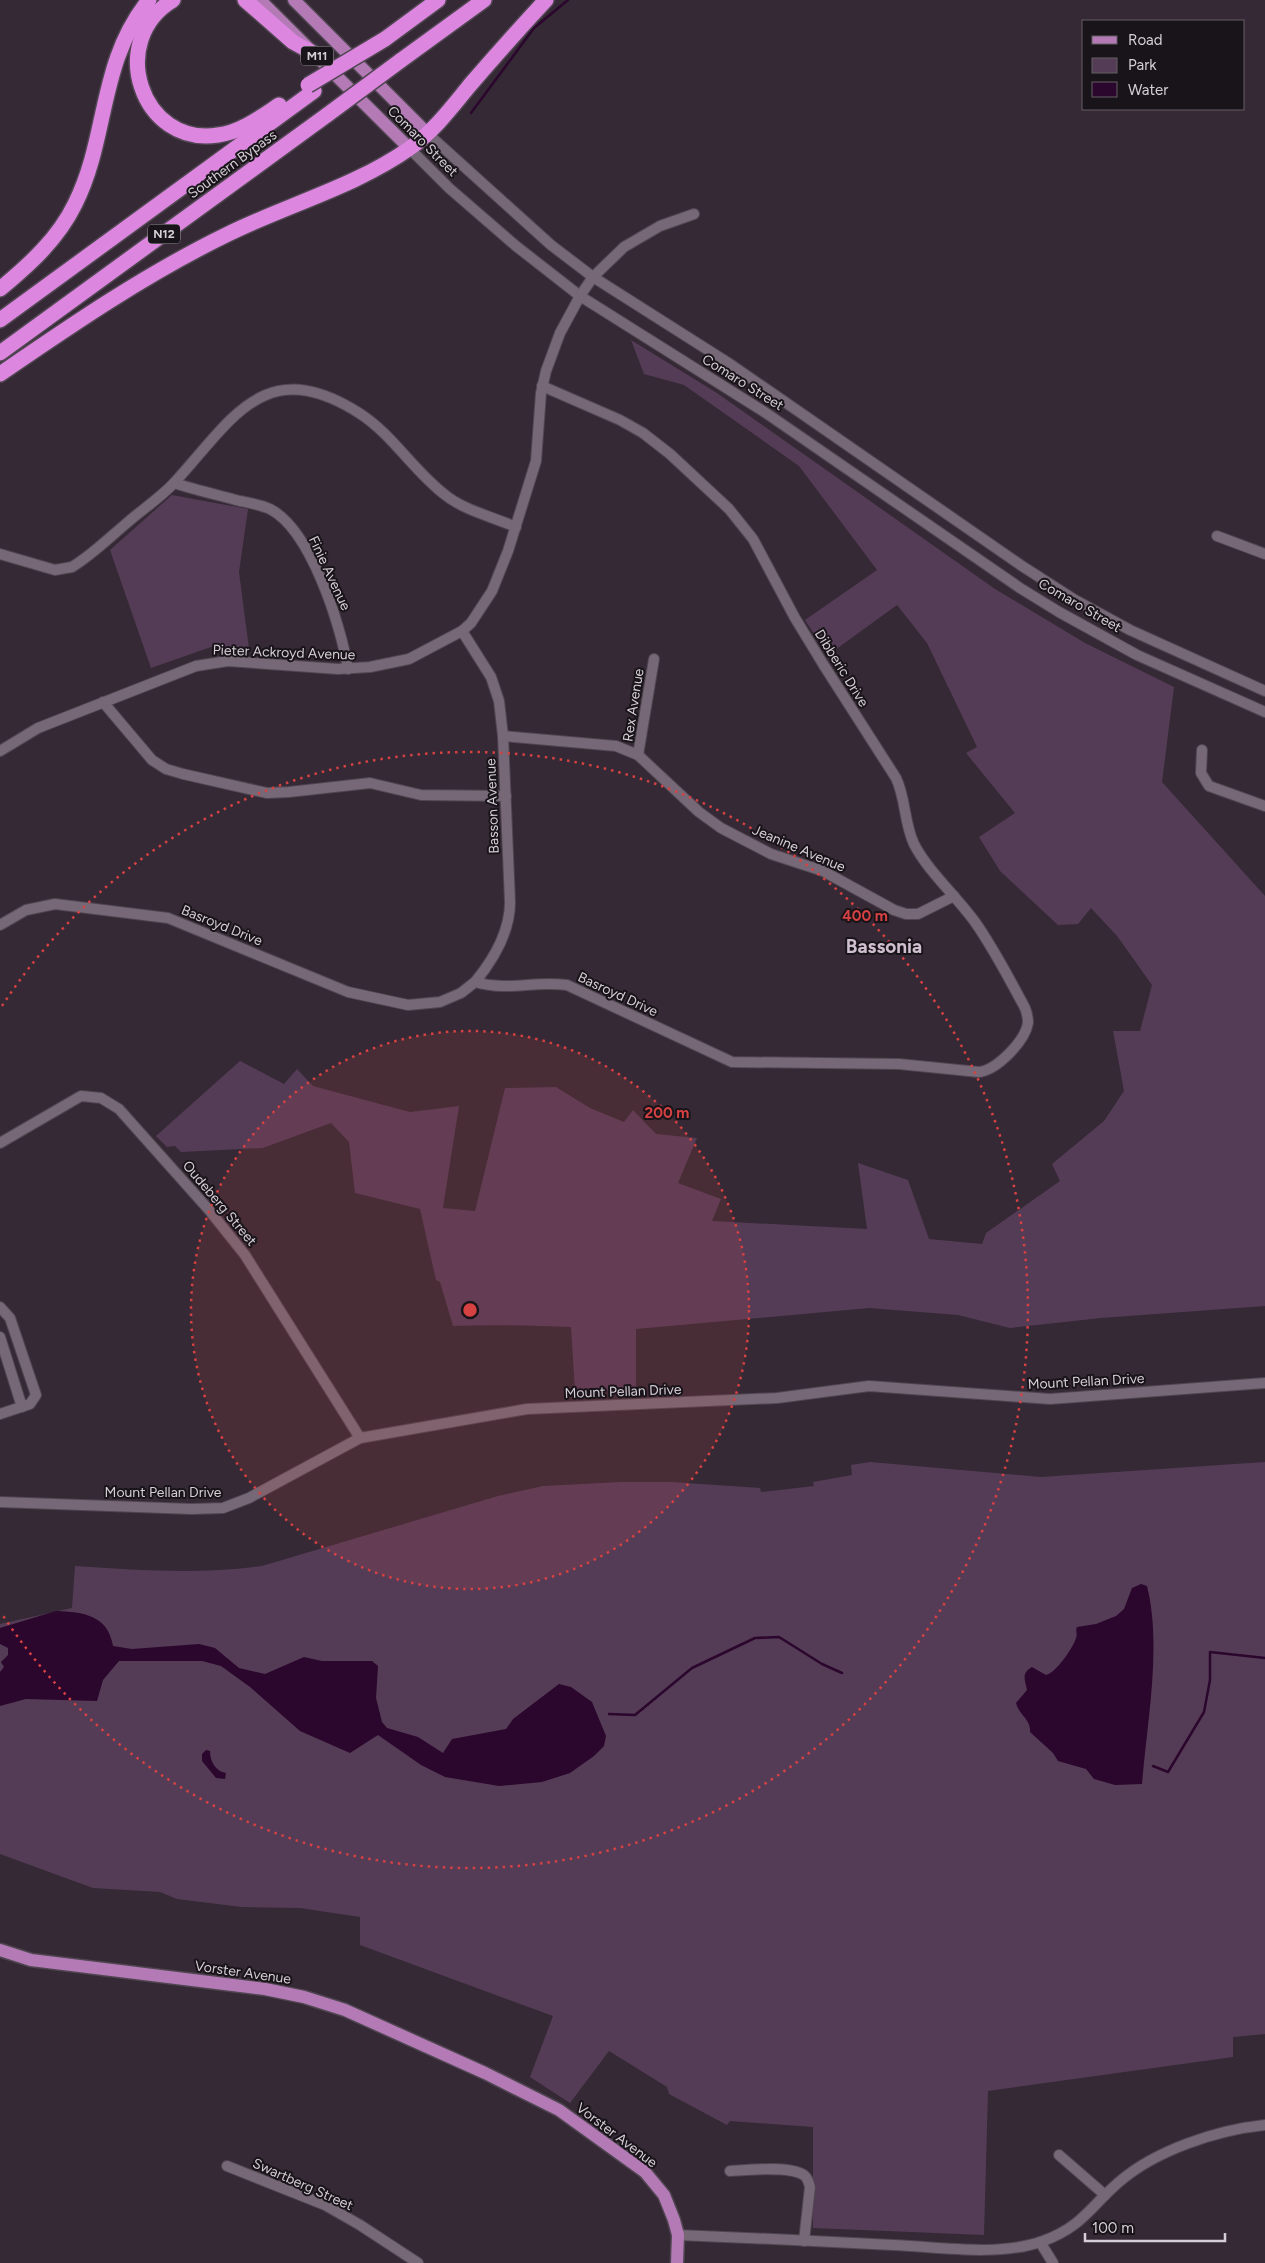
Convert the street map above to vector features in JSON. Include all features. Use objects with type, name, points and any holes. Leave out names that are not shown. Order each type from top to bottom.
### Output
[{"type":"highway","points":[[0,289],[50,242],[76,203],[88,171],[115,59],[130,27],[148,0]]},
{"type":"highway","points":[[173,0],[158,11],[144,31],[139,41],[136,63],[138,80],[144,96],[157,113],[172,125],[200,135],[228,133],[260,118],[311,88]]},
{"type":"highway","points":[[245,0],[294,42],[313,53]]},
{"type":"highway","name":"Southern Bypass","points":[[0,320],[311,88],[385,39],[438,0]]},
{"type":"highway","name":"Southern Bypass","points":[[0,354],[484,0]]},
{"type":"highway","points":[[0,374],[115,298],[192,252],[256,220],[335,188],[409,148],[428,134],[546,0]]},
{"type":"main road","name":"Comaro Street","points":[[260,0],[409,148]]},
{"type":"main road","name":"Comaro Street","points":[[294,0],[428,134]]},
{"type":"main road","name":"Vorster Avenue","points":[[0,1950],[31,1960],[289,1993],[345,2010],[485,2073],[559,2110],[645,2172],[664,2195],[678,2235]]},
{"type":"main road","points":[[677,2263],[678,2235]]},
{"type":"street","name":"Comaro Street","points":[[428,134],[546,241],[592,277],[730,364],[990,544],[1076,600],[1130,630],[1265,691]]},
{"type":"street","name":"Comaro Street","points":[[409,148],[488,222],[580,296],[766,414],[1020,588],[1059,612],[1137,654],[1265,712]]},
{"type":"street","name":"Pieter Ackroyd Avenue","points":[[0,751],[26,733],[184,670],[212,662],[228,661],[348,669],[381,666],[408,659],[462,631],[471,623],[492,591],[502,569],[538,455],[542,386],[555,344],[580,296],[592,277],[624,247],[641,236],[694,214]]},
{"type":"street","name":"Dibberic Drive","points":[[542,386],[620,420],[643,433],[694,476],[742,524],[765,559],[787,604],[823,664],[896,778],[903,795],[909,831],[916,847],[992,948],[1025,1008],[1028,1023],[1021,1037]]},
{"type":"street","points":[[0,554],[50,569],[68,568],[80,561],[174,483],[218,432],[250,402],[262,396],[275,393],[313,392],[337,400],[374,424],[437,489],[450,498],[516,527]]},
{"type":"street","name":"Finie Avenue","points":[[174,483],[267,508],[289,524],[306,550],[333,609],[340,628],[348,669]]},
{"type":"street","points":[[1217,536],[1265,554]]},
{"type":"street","name":"Basson Avenue","points":[[462,631],[494,682],[503,736],[506,796],[509,922],[493,957],[476,982]]},
{"type":"street","name":"Rex Avenue","points":[[638,755],[654,659]]},
{"type":"street","points":[[103,702],[152,760],[166,769],[192,777],[267,793],[370,783],[421,795],[506,796]]},
{"type":"street","name":"Jeanine Avenue","points":[[503,736],[616,746],[638,755],[699,812],[721,828],[771,854],[824,871],[894,910],[906,914],[918,914],[954,896]]},
{"type":"street","points":[[1202,750],[1201,772],[1209,786],[1265,806]]},
{"type":"street","name":"Basroyd Drive","points":[[0,924],[26,910],[55,904],[168,918],[348,992],[408,1005],[440,1002],[461,993],[476,982],[499,987],[551,984],[575,988],[732,1062],[899,1064],[986,1071],[1001,1062],[1021,1037]]},
{"type":"street","name":"Oudeberg Street","points":[[0,1144],[81,1096],[101,1098],[119,1109],[209,1210],[245,1255],[360,1438]]},
{"type":"street","points":[[0,1307],[10,1318],[36,1395],[30,1404],[0,1414]]},
{"type":"street","points":[[0,1337],[22,1407]]},
{"type":"street","name":"Mount Pellan Drive","points":[[0,1502],[192,1509],[223,1508],[249,1498],[360,1438],[527,1410],[777,1398],[869,1386],[1050,1399],[1265,1382]]},
{"type":"street","points":[[678,2235],[982,2250],[1040,2242],[1073,2228],[1105,2195],[1134,2170],[1177,2149],[1224,2132],[1265,2125]]},
{"type":"street","points":[[1059,2154],[1105,2195]]},
{"type":"street","name":"Swartberg Street","points":[[227,2166],[325,2206],[360,2225],[418,2263]]},
{"type":"street","points":[[730,2171],[784,2171],[803,2174],[808,2178],[810,2187],[804,2241]]},
{"type":"street","points":[[1040,2242],[1053,2263]]},
{"type":"green space","points":[[631,340],[717,393],[995,589],[1085,643],[1174,687],[1162,782],[1265,896],[1265,1306],[1101,1318],[1010,1328],[958,1315],[869,1308],[636,1329],[636,1389],[575,1392],[571,1327],[453,1326],[440,1282],[436,1280],[420,1209],[355,1193],[349,1142],[331,1123],[263,1148],[181,1152],[175,1146],[167,1147],[156,1136],[240,1061],[284,1084],[297,1069],[313,1086],[410,1112],[459,1106],[443,1208],[475,1211],[505,1088],[556,1087],[590,1108],[624,1122],[633,1110],[656,1134],[697,1138],[678,1183],[721,1199],[712,1221],[867,1229],[858,1163],[908,1180],[929,1239],[982,1244],[986,1233],[1060,1181],[1052,1164],[1104,1121],[1124,1091],[1113,1031],[1140,1031],[1152,985],[1117,936],[1091,908],[1078,924],[1058,925],[1000,871],[979,837],[1015,813],[966,753],[977,747],[927,643],[897,605],[828,655],[805,620],[877,570],[799,466],[684,385],[644,374]]},
{"type":"green space","points":[[172,495],[248,509],[239,572],[249,649],[211,647],[151,668],[110,550]]},
{"type":"green space","points":[[870,1462],[1041,1477],[1265,1462],[1265,2034],[1233,2037],[1233,2057],[988,2091],[984,2235],[813,2228],[813,2127],[730,2121],[727,2125],[669,2094],[667,2087],[609,2051],[570,2103],[530,2077],[553,2016],[360,1945],[360,1917],[300,1908],[242,1907],[177,1899],[160,1892],[93,1888],[0,1854],[0,1624],[72,1608],[75,1566],[192,1571],[262,1566],[498,1496],[543,1486],[621,1482],[672,1482],[760,1488],[761,1492],[814,1486],[813,1482],[852,1475],[851,1465]]},
{"type":"water","points":[[1141,1584],[1147,1586],[1153,1634],[1152,1684],[1142,1784],[1115,1785],[1094,1779],[1086,1769],[1058,1761],[1053,1753],[1030,1732],[1029,1724],[1016,1703],[1027,1690],[1025,1674],[1029,1669],[1032,1667],[1046,1675],[1054,1670],[1064,1660],[1077,1637],[1077,1627],[1096,1624],[1116,1616],[1124,1609],[1132,1588]]},
{"type":"water","points":[[56,1611],[85,1614],[93,1617],[106,1628],[113,1646],[132,1649],[199,1644],[215,1648],[239,1668],[265,1674],[304,1657],[322,1661],[372,1661],[378,1666],[376,1698],[382,1722],[387,1728],[418,1737],[443,1753],[452,1739],[506,1729],[513,1719],[559,1684],[571,1687],[592,1702],[606,1736],[604,1746],[594,1756],[570,1773],[542,1782],[499,1786],[445,1777],[421,1765],[378,1735],[350,1753],[300,1731],[250,1687],[221,1666],[202,1661],[119,1661],[103,1680],[97,1701],[26,1699],[0,1706],[0,1672],[4,1667],[1,1662],[8,1655],[8,1648],[0,1644],[0,1628]]},
{"type":"water","points":[[206,1750],[210,1751],[212,1762],[216,1768],[226,1773],[225,1779],[216,1778],[202,1761],[202,1754]]},
{"type":"waterway","points":[[471,113],[534,28],[568,0]]},
{"type":"waterway","points":[[609,1714],[635,1715],[692,1668],[755,1638],[779,1637],[822,1664],[842,1673]]},
{"type":"waterway","points":[[1153,1766],[1168,1772],[1204,1712],[1210,1680],[1210,1652],[1265,1658]]},
{"type":"district","name":"Bassonia","points":[[884,946]]}]
